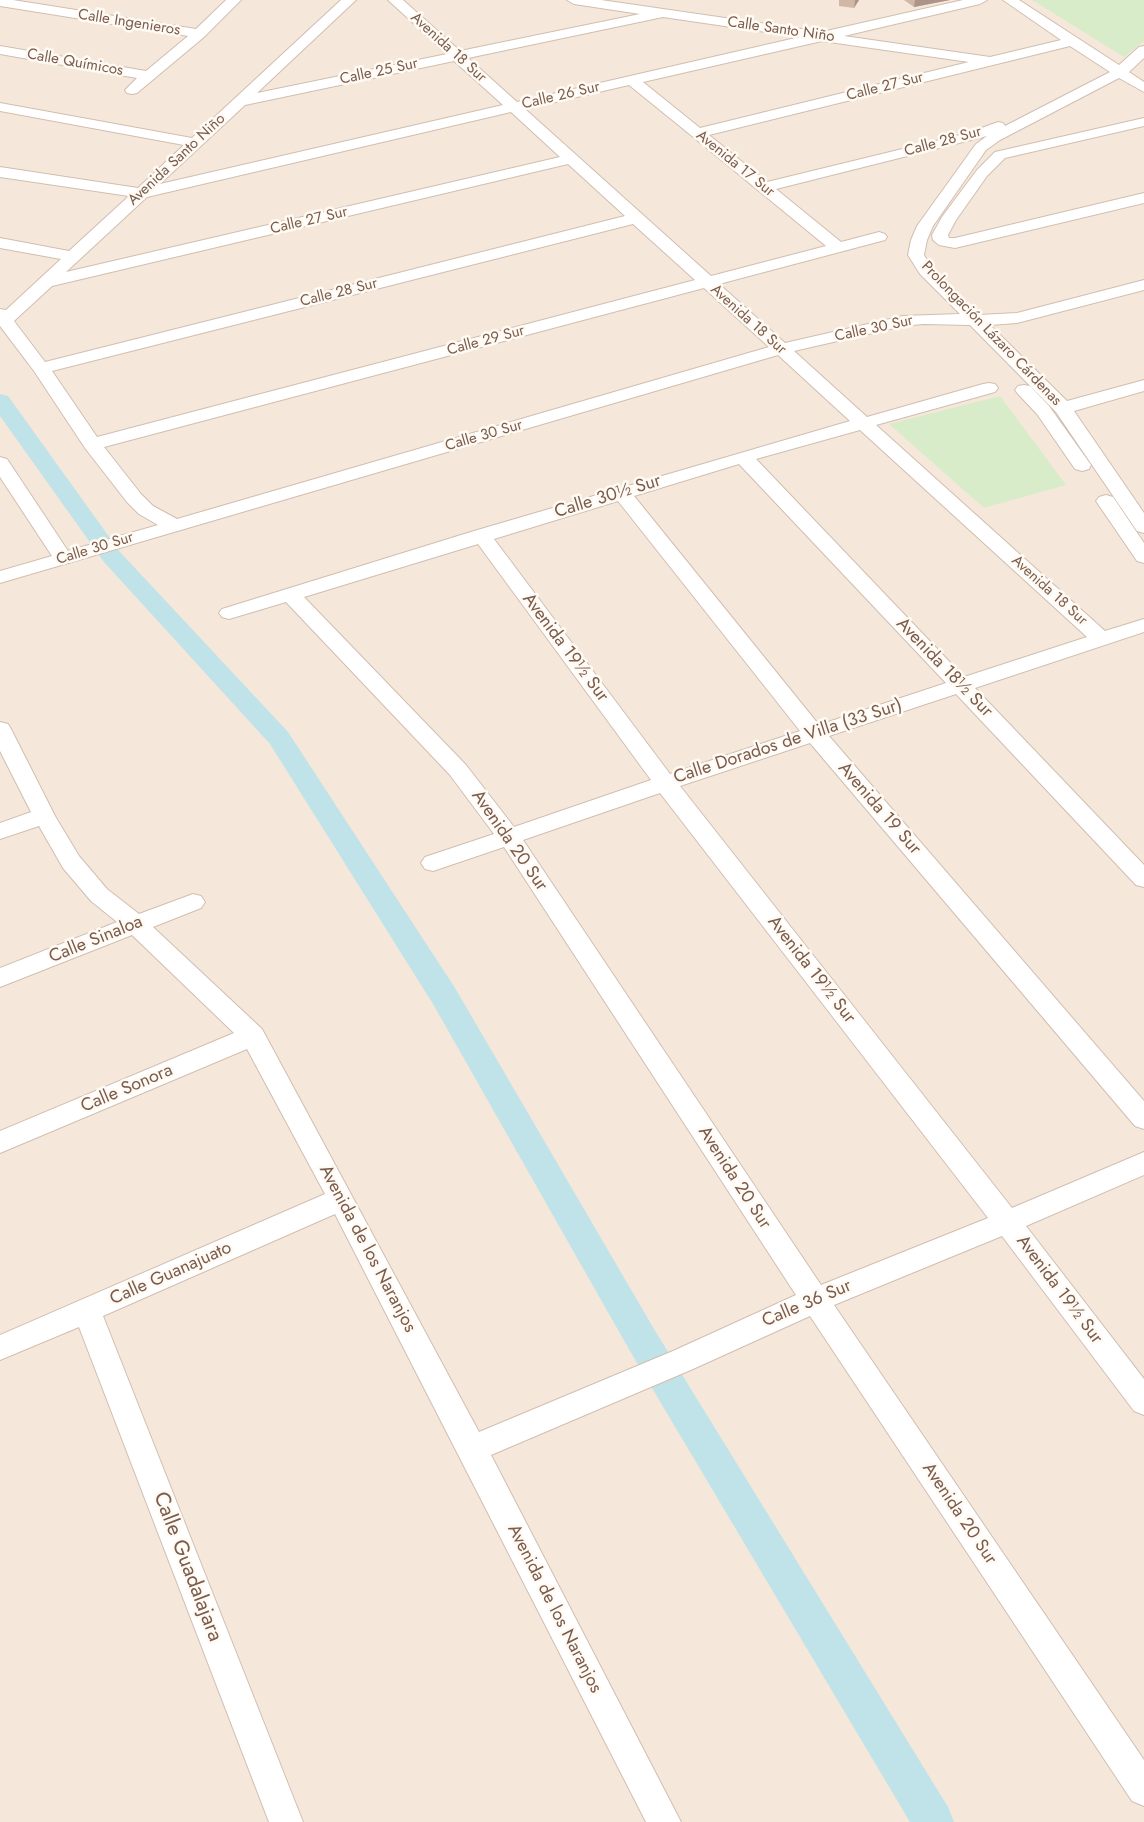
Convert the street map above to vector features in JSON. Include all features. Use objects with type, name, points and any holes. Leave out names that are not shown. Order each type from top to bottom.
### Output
[{"type":"street","points":[[132,90],[199,34],[234,0]]},
{"type":"street","name":"Avenida Santo Niño","points":[[2,317],[46,282],[349,0]]},
{"type":"street","name":"Avenida 18 Sur","points":[[395,0],[1102,639]]},
{"type":"street","name":"Calle Santo Niño","points":[[574,0],[989,61]]},
{"type":"street","name":"Calle 26 Sur","points":[[142,193],[980,0]]},
{"type":"street","points":[[1010,0],[1144,88]]},
{"type":"street","name":"Calle Ingenieros","points":[[1,2],[199,34]]},
{"type":"street","name":"Calle 25 Sur","points":[[241,101],[664,13]]},
{"type":"street","name":"Calle 27 Sur","points":[[697,133],[1073,41]]},
{"type":"street","name":"Calle Químicos","points":[[0,50],[150,76]]},
{"type":"street","name":"Prolongación Lázaro Cárdenas","points":[[1144,50],[1120,72],[995,137],[982,147],[925,226],[919,240],[916,255],[926,271],[964,318],[1043,410],[1144,557]]},
{"type":"street","points":[[1120,72],[1144,70]]},
{"type":"street","name":"Calle 28 Sur","points":[[764,187],[973,136],[1120,72]]},
{"type":"street","name":"Avenida 17 Sur","points":[[632,80],[839,248]]},
{"type":"street","points":[[0,108],[196,143]]},
{"type":"street","points":[[1144,122],[1013,150],[1000,155],[992,161],[948,220],[940,235],[941,240],[954,243],[1144,198]]},
{"type":"street","name":"Calle 27 Sur","points":[[46,282],[571,160]]},
{"type":"street","points":[[0,172],[142,193]]},
{"type":"street","name":"Calle 28 Sur","points":[[41,368],[636,218]]},
{"type":"street","name":"Calle 29 Sur","points":[[92,444],[879,237]]},
{"type":"street","points":[[0,244],[73,257]]},
{"type":"street","name":"Calle 30 Sur","points":[[0,577],[781,349],[903,321],[964,318],[1001,320],[1017,318],[1144,285]]},
{"type":"street","points":[[2,317],[41,368],[92,444],[134,498],[146,510],[175,526]]},
{"type":"street","name":"Prolongación Lázaro Cárdenas","points":[[964,318],[1063,408],[1124,500],[1144,526]]},
{"type":"street","points":[[1063,408],[1144,384]]},
{"type":"street","name":"Calle 30½ Sur","points":[[229,613],[621,493],[989,388]]},
{"type":"street","name":"Avenida 18½ Sur","points":[[743,457],[1144,879]]},
{"type":"street","points":[[0,463],[64,558]]},
{"type":"street","name":"Avenida 19 Sur","points":[[621,493],[814,733],[1144,1119]]},
{"type":"street","points":[[1124,500],[1144,494]]},
{"type":"street","name":"Avenida 19½ Sur","points":[[481,535],[664,783],[1007,1222],[1144,1402]]},
{"type":"street","name":"Avenida 20 Sur","points":[[290,594],[458,770],[509,837],[815,1300],[1144,1788]]},
{"type":"street","name":"Calle Dorados de Villa (33 Sur)","points":[[432,862],[814,733],[1144,626]]},
{"type":"street","name":"Avenida de los Naranjos","points":[[0,729],[44,816],[71,862],[99,895],[134,924],[253,1036],[341,1199],[664,1822]]},
{"type":"street","points":[[0,831],[44,816]]},
{"type":"street","name":"Calle Sinaloa","points":[[0,978],[193,902]]},
{"type":"street","name":"Calle Sonora","points":[[0,1142],[253,1036]]},
{"type":"street","name":"Calle 36 Sur","points":[[472,1450],[683,1360],[815,1300],[1007,1222],[1144,1163]]},
{"type":"street","name":"Calle Guanajuato","points":[[0,1348],[87,1312],[341,1199]]},
{"type":"street","name":"Calle Guadalajara","points":[[87,1312],[286,1822]]},
{"type":"shaded area","points":[[0,0],[1144,0],[1144,1822],[0,1822]]},
{"type":"green space","points":[[1032,0],[1144,0],[1144,41],[1124,57]]},
{"type":"green space","points":[[1000,396],[1066,485],[984,508],[889,424]]},
{"type":"waterway","points":[[0,401],[112,557],[279,738],[444,996],[642,1340],[933,1822]]}]
